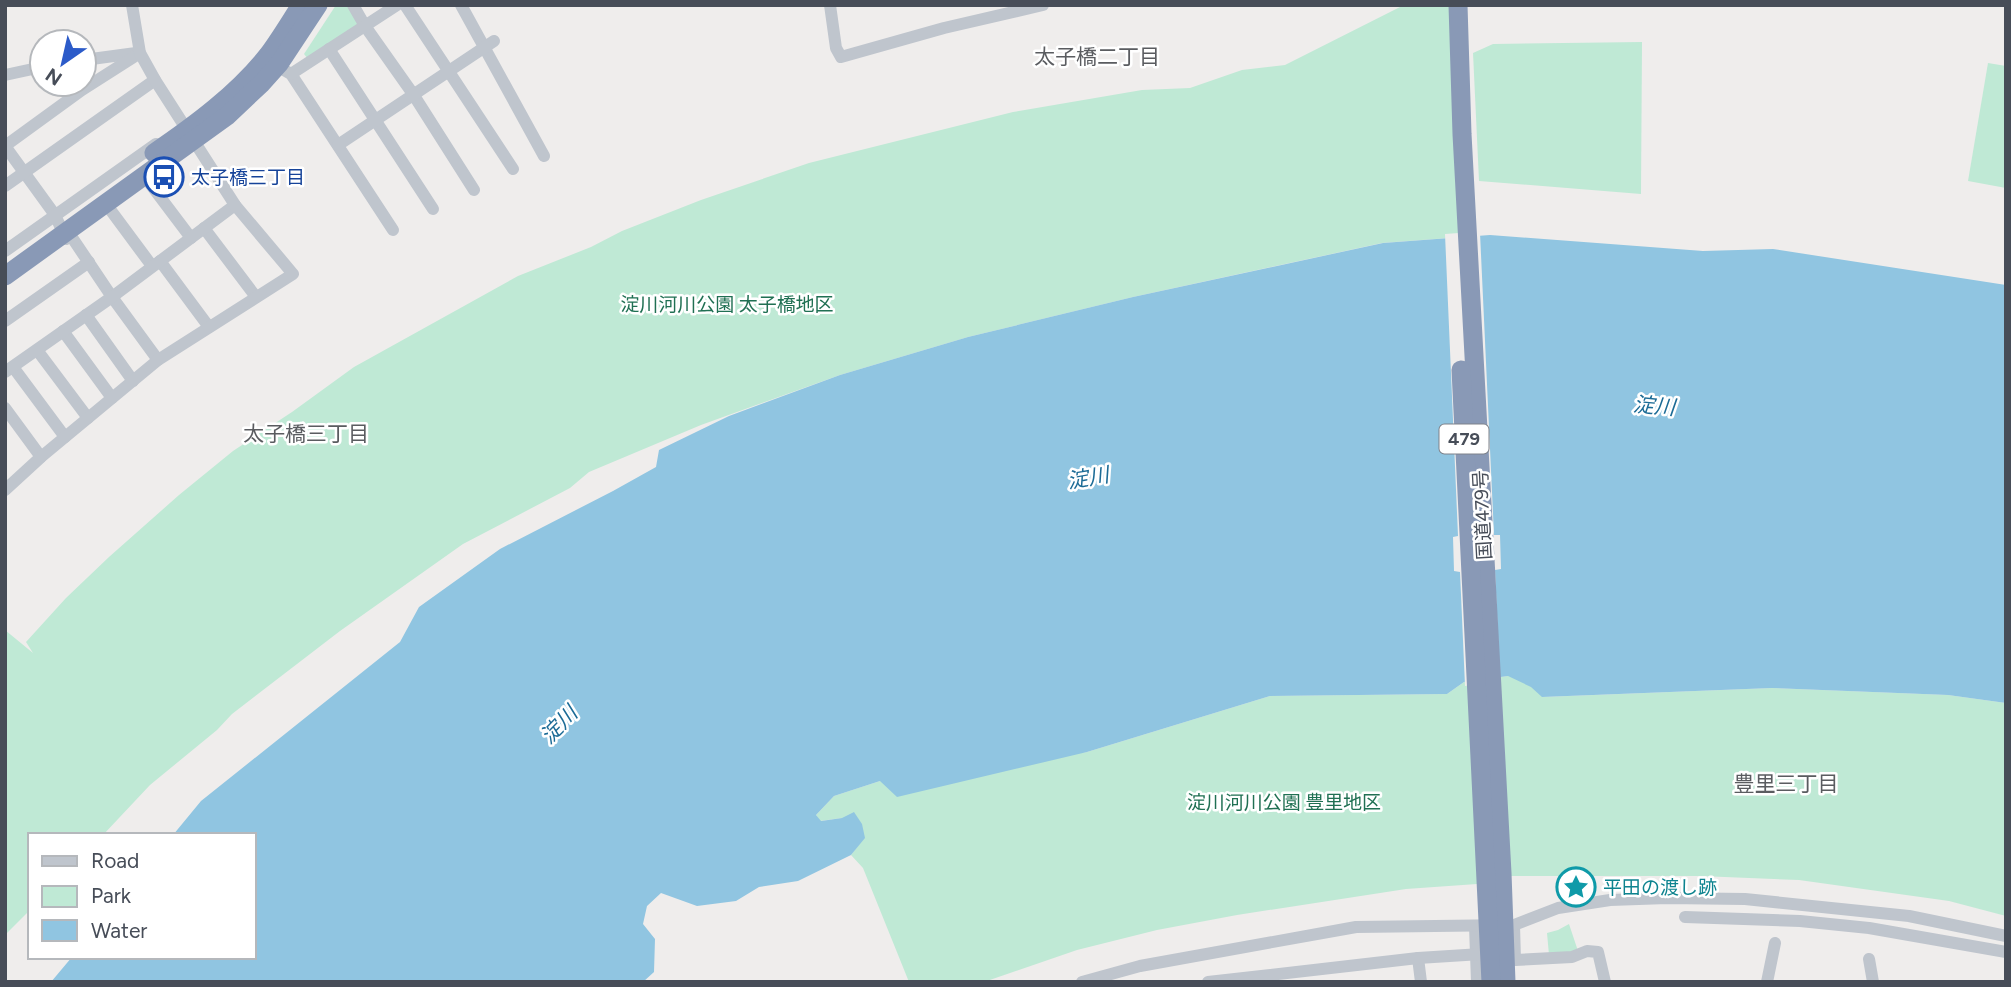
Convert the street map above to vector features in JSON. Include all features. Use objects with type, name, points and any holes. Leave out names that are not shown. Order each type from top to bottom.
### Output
[{"type":"highway","points":[[5,259],[211,111],[268,55],[301,5]]},
{"type":"highway","points":[[5,276],[227,116],[279,64],[318,5]]},
{"type":"highway","name":"国道479号","points":[[1445,5],[1491,982]]},
{"type":"highway","name":"国道479号","points":[[1458,5],[1462,134],[1506,982]]},
{"type":"street","points":[[5,490],[158,360],[293,274],[235,205],[155,80],[140,53],[132,5]]},
{"type":"street","points":[[5,251],[183,125],[221,94],[257,56],[291,5]]},
{"type":"street","points":[[287,72],[327,5]]},
{"type":"street","points":[[353,5],[474,190]]},
{"type":"street","points":[[5,284],[197,147],[287,72],[329,49],[397,5]]},
{"type":"street","points":[[405,5],[513,169]]},
{"type":"street","points":[[461,5],[488,45],[544,156]]},
{"type":"street","points":[[830,5],[836,48],[841,57],[944,28],[1043,5]]},
{"type":"street","points":[[338,145],[488,45]]},
{"type":"street","points":[[329,49],[433,209]]},
{"type":"street","points":[[98,58],[140,53]]},
{"type":"street","points":[[140,53],[82,90],[5,146],[158,360]]},
{"type":"street","points":[[5,75],[28,70]]},
{"type":"street","points":[[287,72],[393,230]]},
{"type":"street","points":[[5,186],[155,80]]},
{"type":"street","points":[[148,181],[191,238]]},
{"type":"street","points":[[65,437],[9,370],[235,205]]},
{"type":"street","points":[[109,208],[209,327]]},
{"type":"street","points":[[204,228],[256,297]]},
{"type":"street","points":[[5,321],[89,262]]},
{"type":"street","points":[[86,315],[133,381]]},
{"type":"street","points":[[63,331],[112,398]]},
{"type":"street","points":[[37,350],[88,418]]},
{"type":"street","points":[[5,408],[41,457]]},
{"type":"street","points":[[1090,980],[1140,967],[1356,927],[1514,925],[1558,908],[1610,900],[1745,900],[1909,916],[2006,936]]},
{"type":"street","points":[[1685,917],[1800,921],[1869,928],[2006,952]]},
{"type":"street","points":[[1514,925],[1515,982]]},
{"type":"street","points":[[1475,926],[1477,982]]},
{"type":"street","points":[[1767,982],[1775,943]]},
{"type":"street","points":[[1213,981],[1256,979],[1418,958],[1476,955],[1572,957],[1587,951],[1598,952],[1605,982]]},
{"type":"street","points":[[1418,958],[1421,982]]},
{"type":"street","points":[[1869,960],[1873,982]]},
{"type":"green space","points":[[336,5],[349,5],[359,21],[356,29],[308,59],[304,54]]},
{"type":"green space","name":"淀川河川公園 太子橋地区","points":[[1404,5],[1451,5],[1462,237],[1382,243],[1133,297],[968,337],[840,375],[701,425],[589,472],[570,488],[463,544],[340,631],[232,714],[217,730],[150,785],[105,833],[28,833],[28,912],[5,935],[5,630],[33,653],[26,642],[66,598],[109,557],[233,451],[354,367],[518,276],[701,200],[809,163],[1013,112],[1142,90],[1190,88],[1242,70],[1285,65]]},
{"type":"green space","points":[[1642,42],[1641,194],[1479,181],[1473,53],[1493,44]]},
{"type":"green space","points":[[1988,63],[2006,66],[2006,188],[1968,181]]},
{"type":"green space","name":"淀川河川公園 豊里地区","points":[[1508,676],[1532,679],[1543,697],[1772,688],[1948,695],[2006,703],[2006,916],[1949,901],[1799,880],[1700,876],[1510,876],[1477,884],[1406,889],[1157,930],[1077,950],[984,982],[909,982],[863,868],[851,855],[864,838],[842,818],[820,821],[816,815],[834,796],[880,781],[1087,752],[1270,696],[1447,694],[1464,682]]},
{"type":"green space","points":[[1569,924],[1578,951],[1549,955],[1547,933]]},
{"type":"water","name":"淀川","points":[[1490,235],[1703,251],[1773,249],[2006,285],[2006,703],[1948,695],[1772,688],[1542,697],[1531,687],[1508,676],[1464,682],[1447,694],[1270,696],[1087,752],[897,797],[880,781],[834,796],[816,815],[821,821],[842,818],[854,812],[862,824],[865,838],[851,855],[798,881],[759,887],[736,901],[697,906],[661,893],[647,906],[643,924],[655,939],[654,972],[643,982],[51,982],[70,959],[256,959],[256,833],[175,833],[201,801],[400,642],[419,607],[500,549],[656,467],[659,450],[729,416],[840,375],[968,337],[1133,297],[1383,243]]},
{"type":"pier","points":[[1486,231],[1480,233],[1494,535],[1500,535],[1501,569],[1495,570],[1500,680],[1465,686],[1460,572],[1454,571],[1453,537],[1458,536],[1445,234]]},
{"type":"place","name":"太子橋三丁目","points":[[164,177]]},
{"type":"place","name":"平田の渡し跡","points":[[1576,887]]},
{"type":"district","name":"太子橋二丁目","points":[[1097,57]]},
{"type":"district","name":"太子橋三丁目","points":[[306,434]]},
{"type":"district","name":"豊里三丁目","points":[[1786,784]]}]
